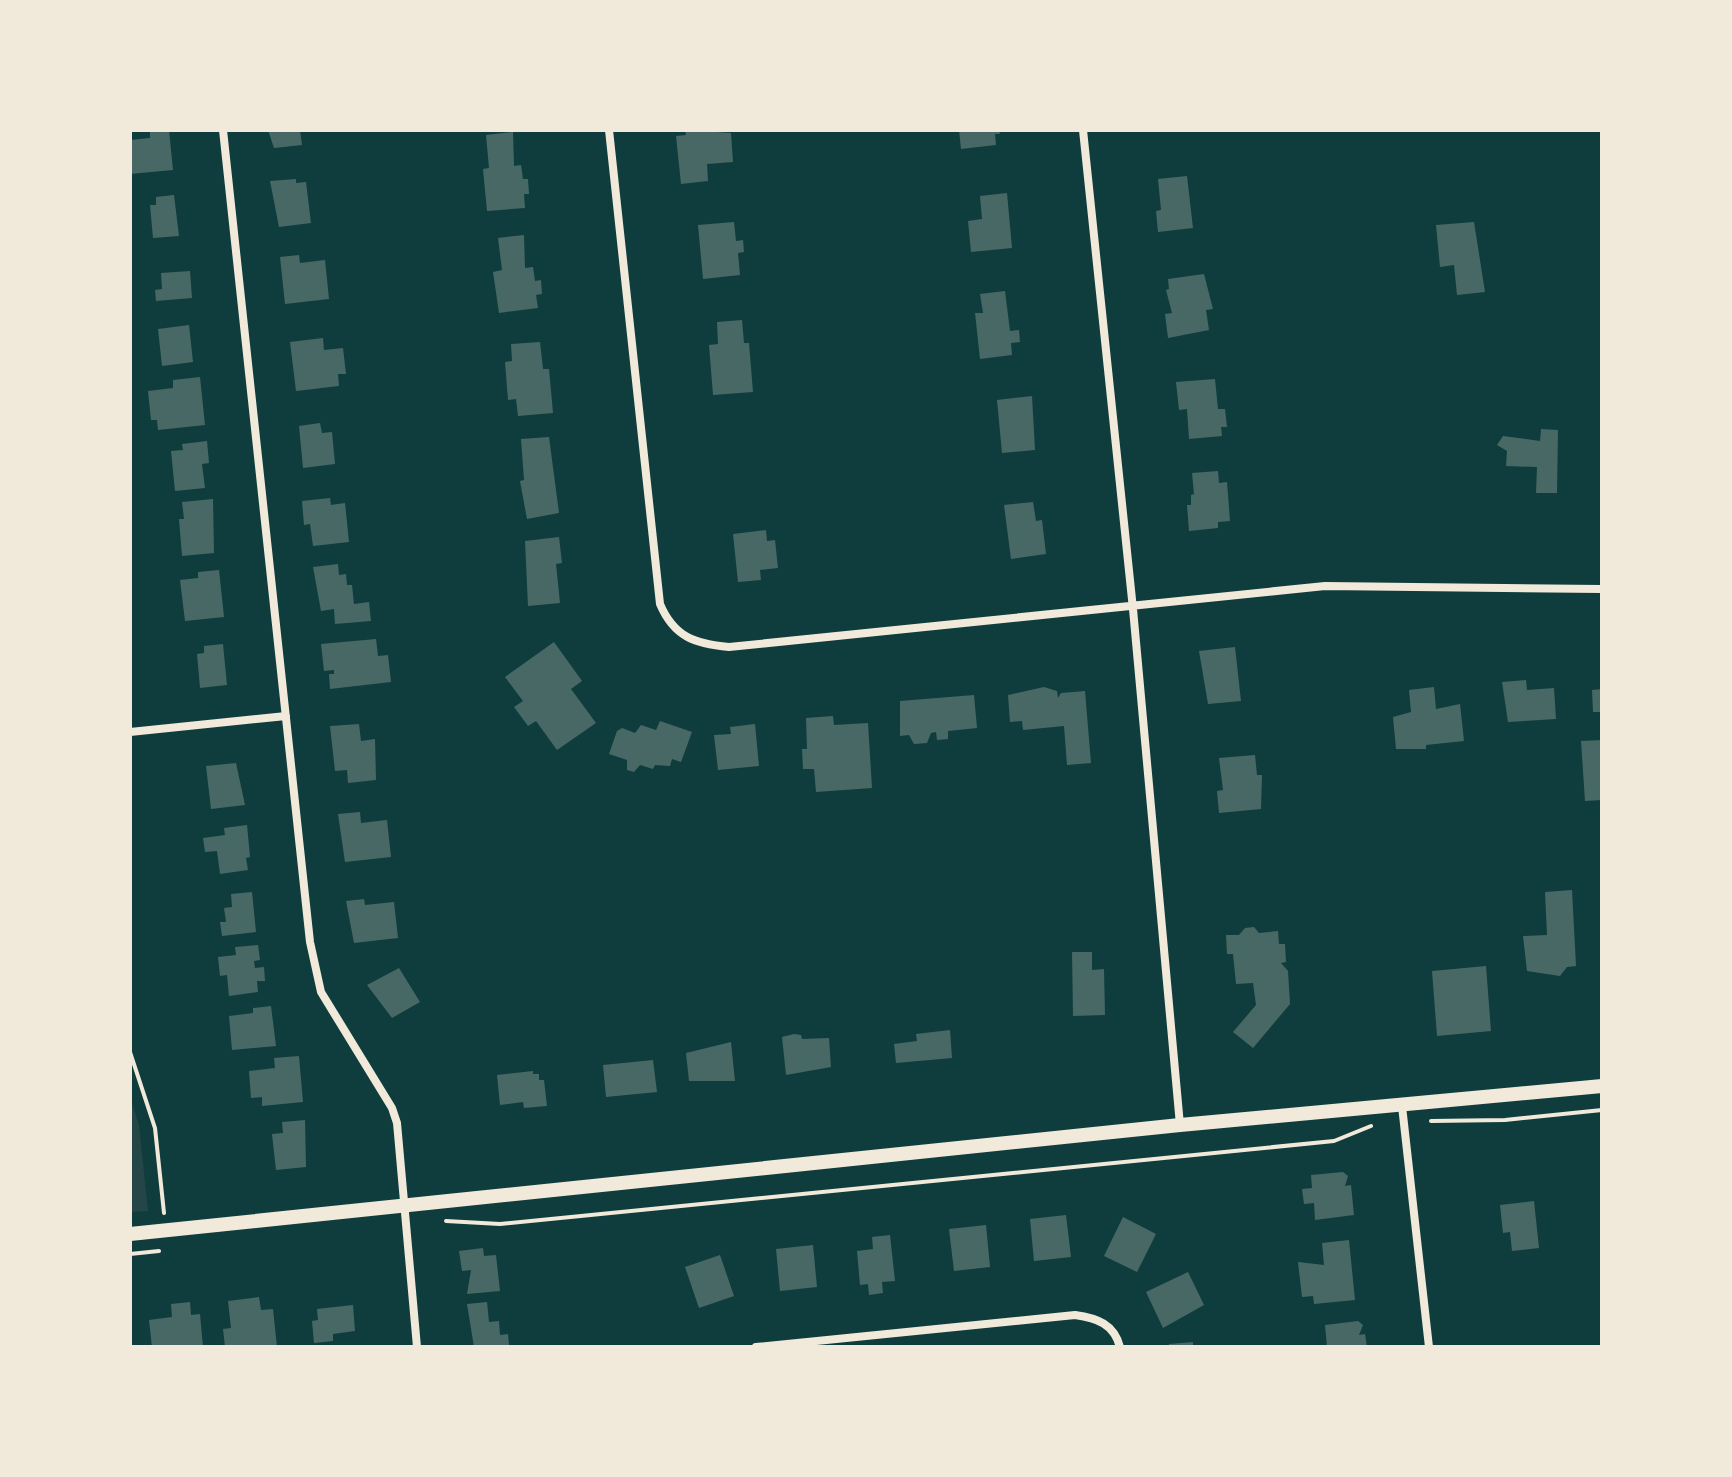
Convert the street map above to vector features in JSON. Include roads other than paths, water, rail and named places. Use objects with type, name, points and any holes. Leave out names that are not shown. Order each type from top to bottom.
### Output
[{"type":"street","points":[[223,130],[314,972],[321,992],[392,1108],[400,1143],[417,1347]]},
{"type":"street","points":[[609,130],[660,604],[669,624],[684,638],[706,645],[729,647],[1133,609],[1325,586],[1602,589]]},
{"type":"street","points":[[1083,130],[1133,609],[1180,1125]]},
{"type":"street","points":[[130,732],[286,716]]},
{"type":"street","points":[[130,1234],[1180,1125],[1403,1114],[1602,1086]]},
{"type":"street","points":[[1403,1114],[1429,1347]]},
{"type":"street","points":[[756,1347],[1075,1315],[1107,1324],[1117,1336],[1120,1347]]}]
